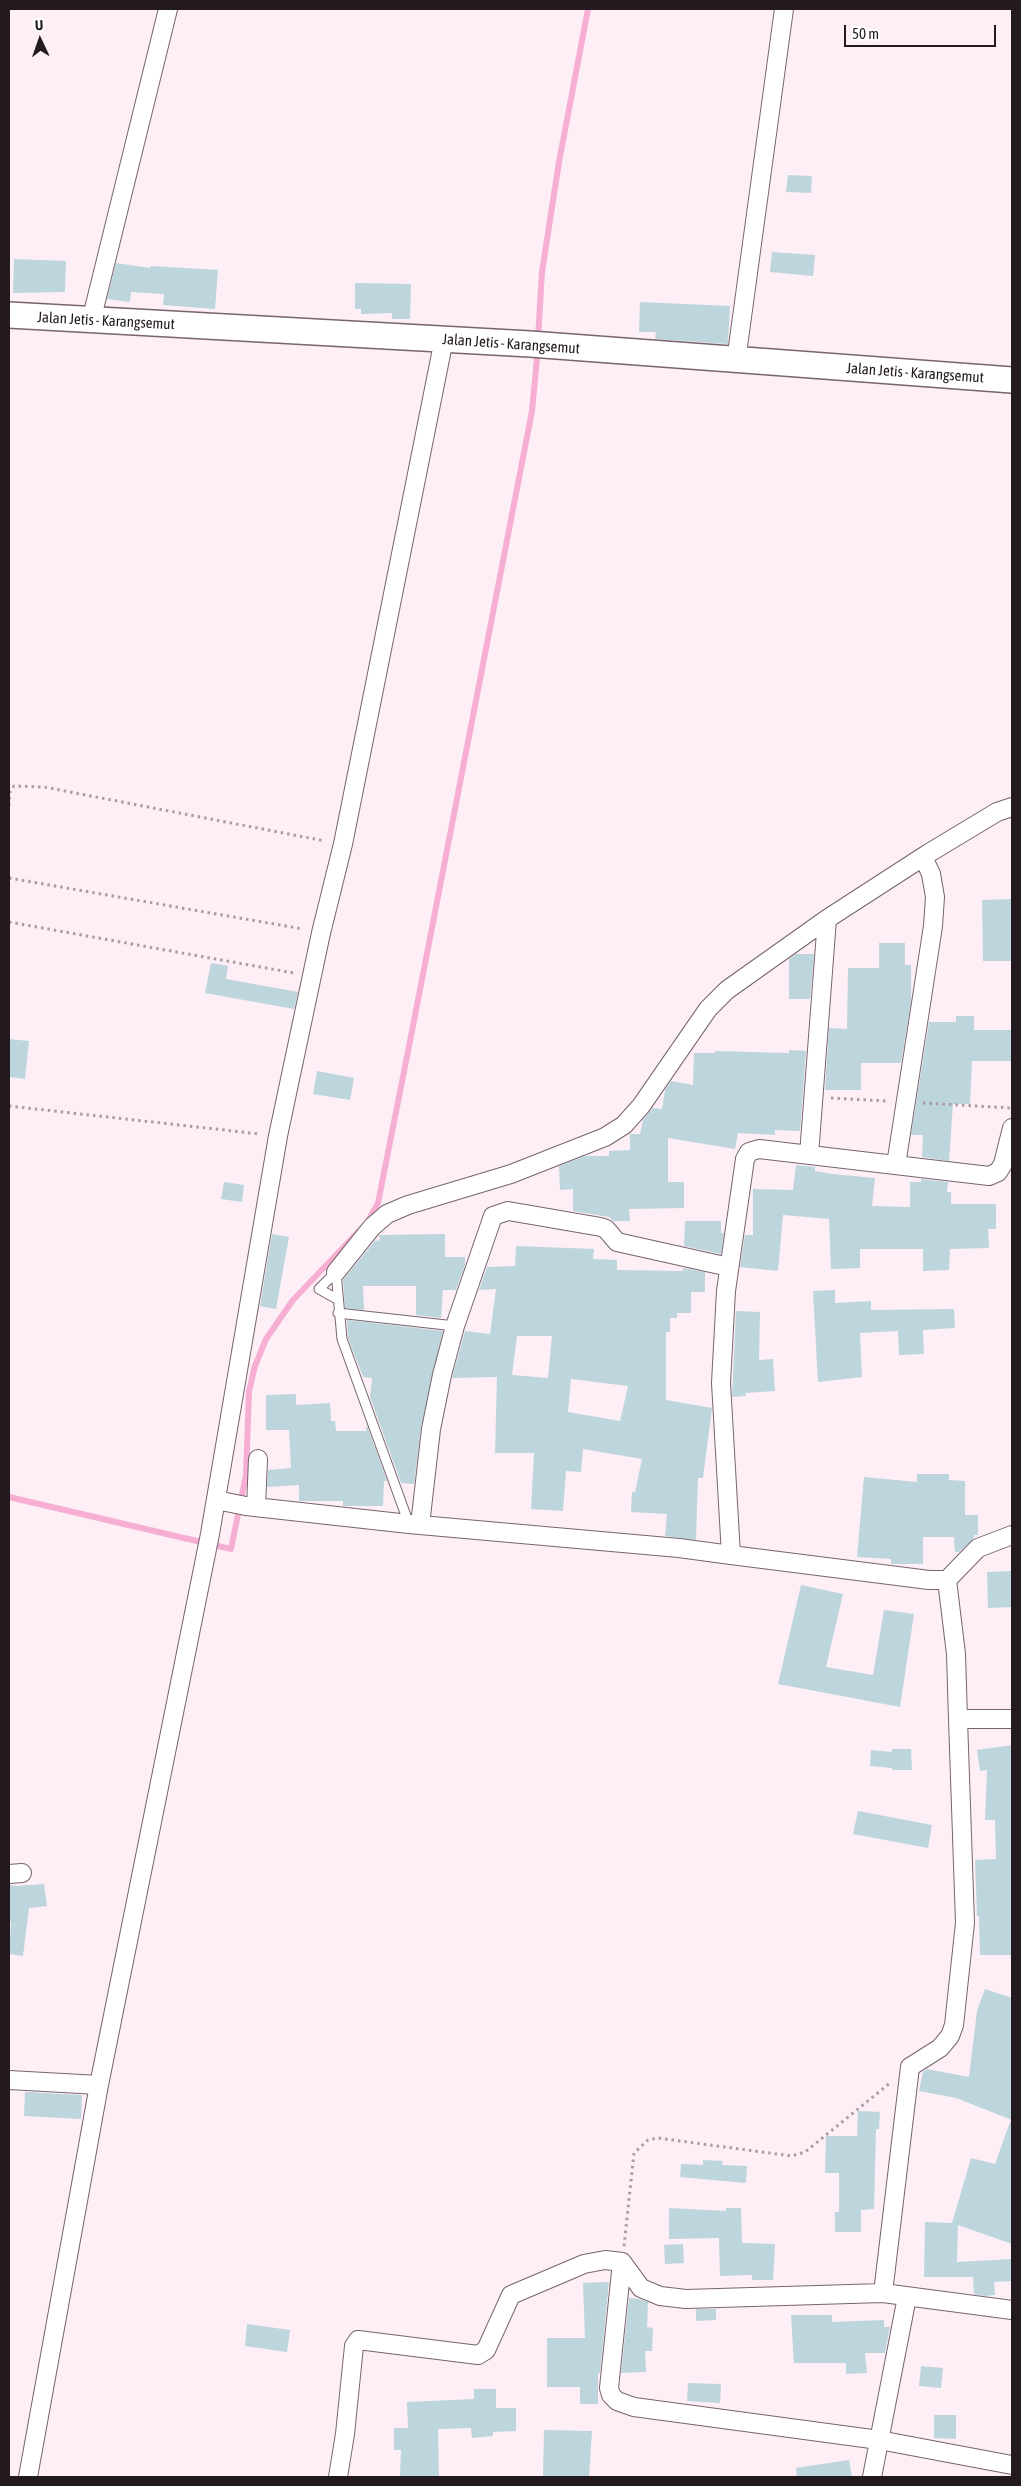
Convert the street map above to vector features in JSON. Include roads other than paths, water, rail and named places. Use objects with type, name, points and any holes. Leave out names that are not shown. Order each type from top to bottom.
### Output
[{"type":"main road","name":"Jalan Jetis - Karangsemut","points":[[9,315],[538,345],[1012,380]]},
{"type":"street","points":[[91,321],[168,9]]},
{"type":"street","points":[[736,361],[784,9]]},
{"type":"street","points":[[238,1504],[278,1136],[320,933],[343,844],[444,339]]},
{"type":"street","points":[[336,1272],[372,1226],[387,1214],[519,1171],[605,1137],[624,1125],[641,1106],[708,1009],[727,990],[827,919],[923,857],[989,816],[1012,807]]},
{"type":"street","points":[[896,1165],[933,926],[934,897],[931,874],[923,857]]},
{"type":"street","points":[[809,1155],[827,919]]},
{"type":"street","points":[[731,1555],[721,1382],[723,1319],[745,1159],[749,1152],[759,1149],[989,1176],[998,1172],[1003,1164],[1012,1128]]},
{"type":"street","points":[[414,1525],[434,1414],[455,1326],[492,1219],[501,1212],[603,1228],[617,1242],[729,1267]]},
{"type":"street","points":[[28,2477],[99,2085],[208,1542],[238,1504],[258,1459]]},
{"type":"street","points":[[238,1504],[414,1525],[679,1548],[929,1580],[947,1580],[978,1548],[1012,1535]]},
{"type":"street","points":[[883,2293],[910,2067],[940,2048],[950,2036],[954,2025],[965,1923],[956,1654],[947,1580]]},
{"type":"street","points":[[958,1719],[1012,1719]]},
{"type":"street","points":[[9,2080],[99,2085]]},
{"type":"street","points":[[338,2477],[356,2341],[478,2355],[486,2350],[509,2299],[516,2292],[594,2261],[622,2262],[641,2288],[660,2296],[686,2299],[883,2293],[1012,2310]]},
{"type":"street","points":[[622,2262],[609,2388],[611,2395],[617,2401],[634,2407],[879,2440],[1012,2464]]},
{"type":"street","points":[[872,2477],[907,2296]]},
{"type":"lane","points":[[336,1272],[319,1289],[337,1299]]},
{"type":"lane","points":[[336,1272],[338,1313],[345,1348],[414,1525]]},
{"type":"lane","points":[[338,1313],[455,1326]]},
{"type":"waterway","points":[[538,338],[542,272],[559,162],[588,9]]},
{"type":"waterway","points":[[367,1223],[378,1203],[412,1031],[532,411],[538,348]]},
{"type":"waterway","points":[[9,1497],[231,1549],[246,1475],[249,1391],[255,1366],[266,1339],[293,1300],[358,1232]]}]
